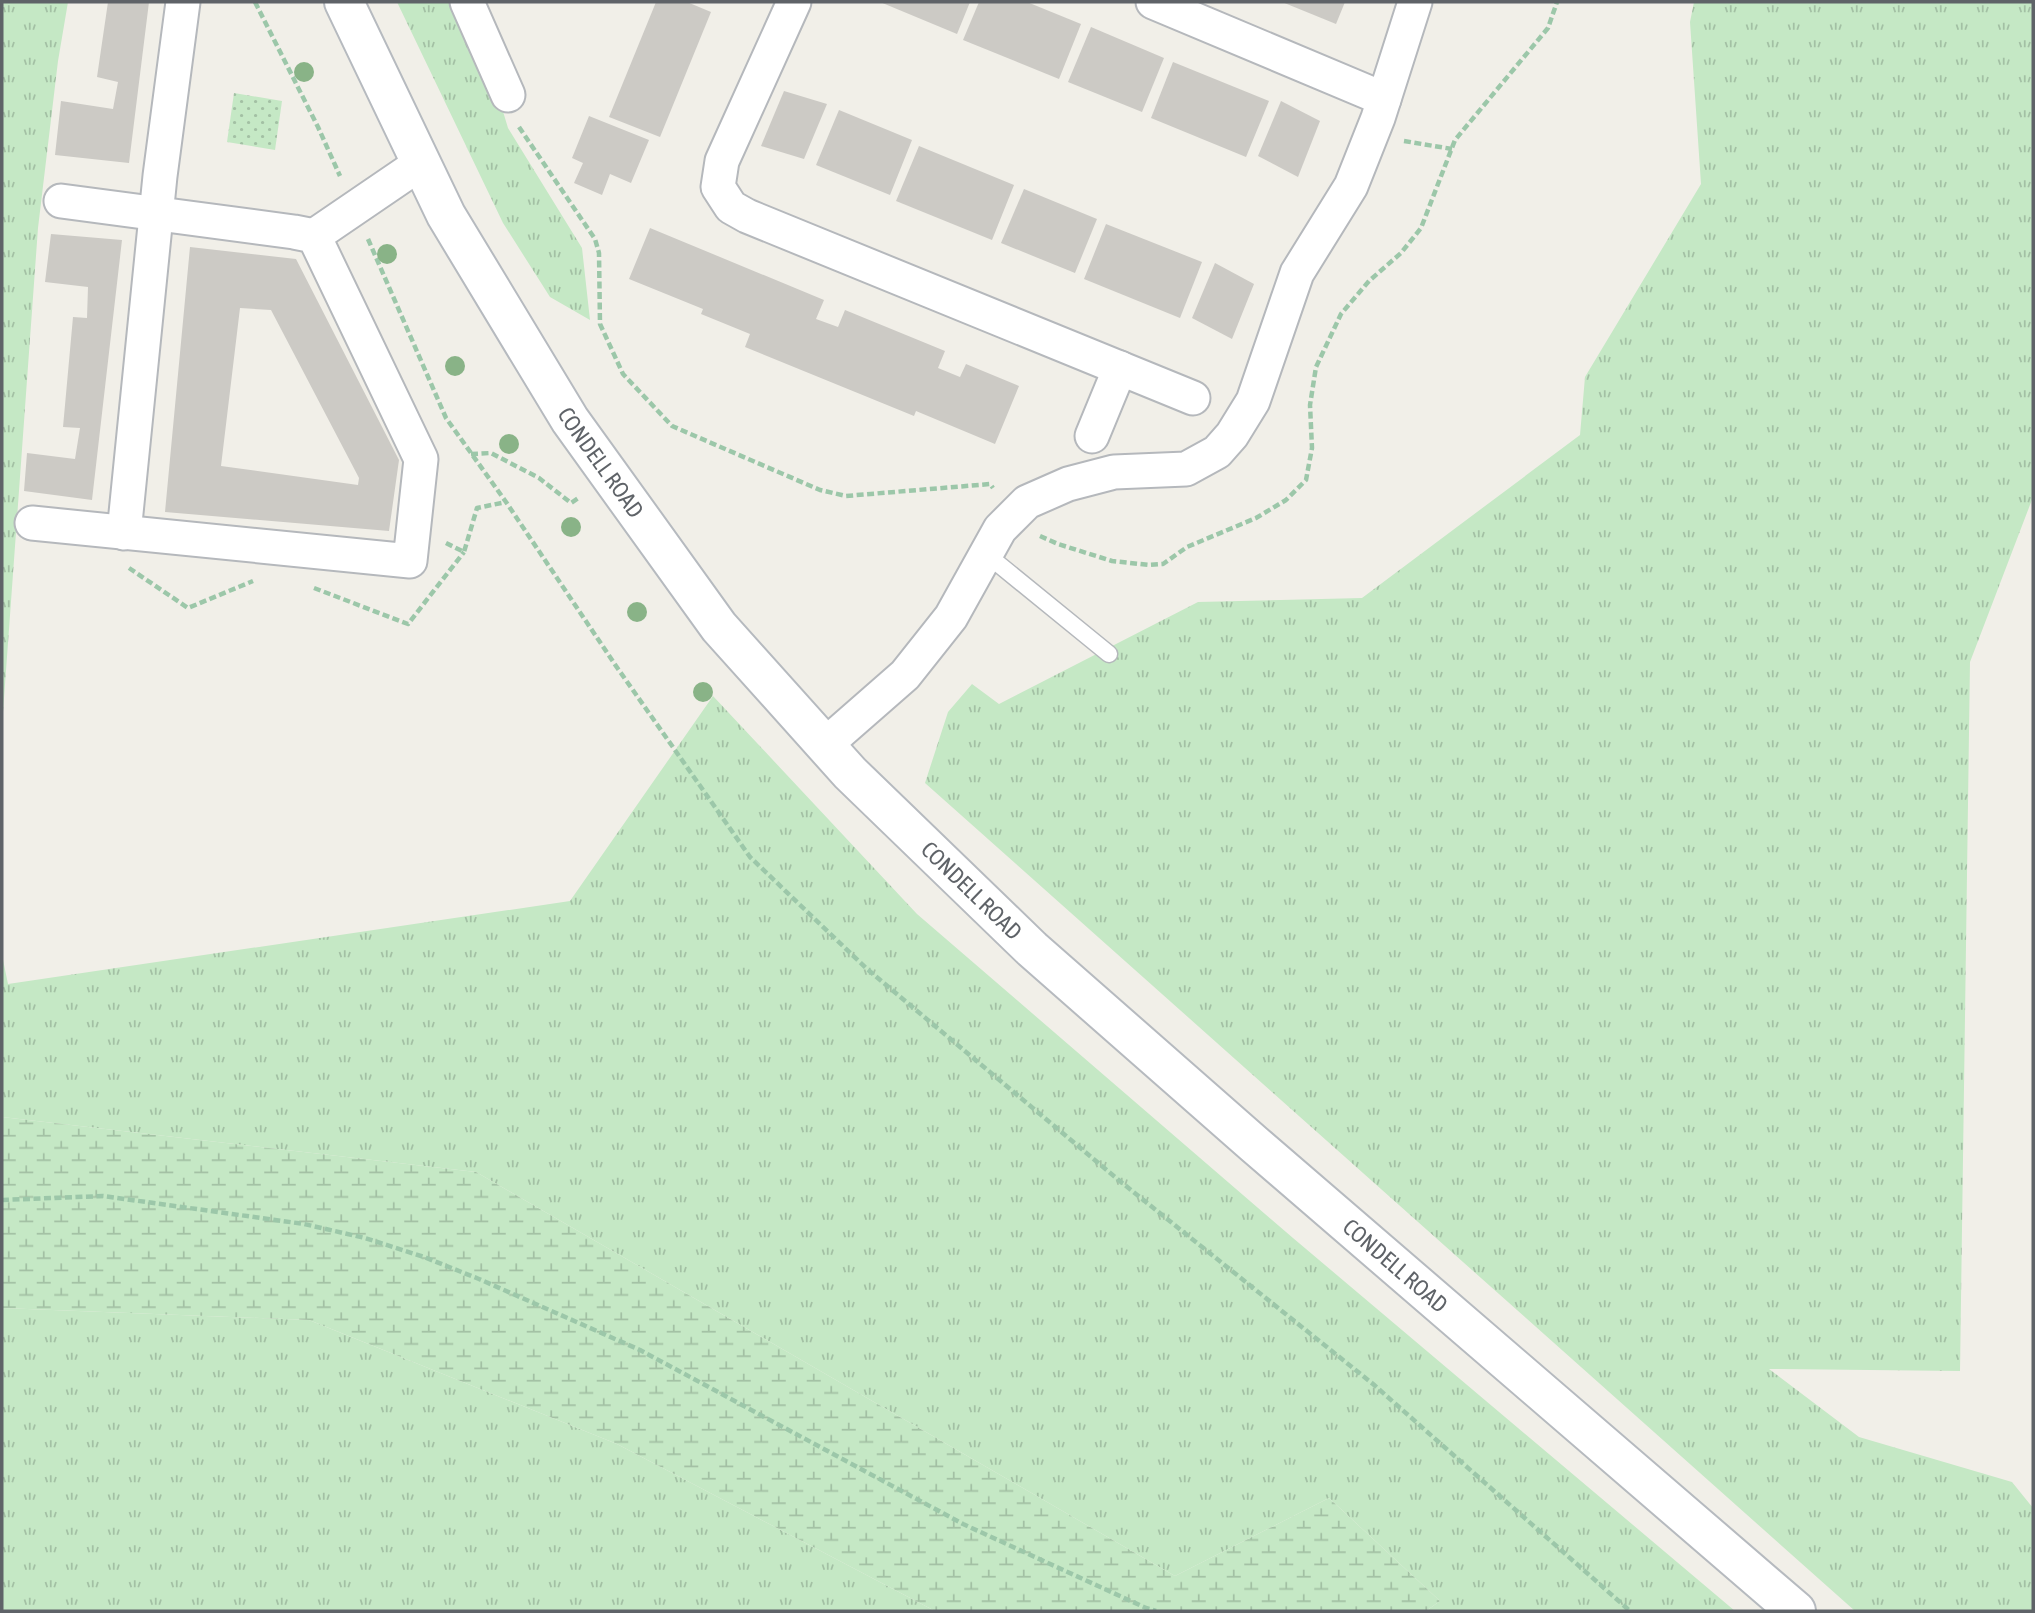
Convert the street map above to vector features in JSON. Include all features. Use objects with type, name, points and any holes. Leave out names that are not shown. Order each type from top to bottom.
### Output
[{"type":"main road","name":"CONDELL ROAD","points":[[344,2],[446,215],[570,420],[719,627],[825,745],[1032,949],[1796,1611]]},
{"type":"street","points":[[124,533],[156,213],[183,2]]},
{"type":"street","points":[[467,2],[508,95]]},
{"type":"street","points":[[794,2],[722,160],[718,187],[731,207],[747,216],[1193,398]]},
{"type":"street","points":[[1153,2],[1384,99]]},
{"type":"street","points":[[825,745],[905,675],[951,617],[1000,529],[1027,502],[1068,484],[1114,472],[1186,469],[1217,452],[1232,435],[1254,401],[1297,273],[1351,186],[1384,99],[1415,2]]},
{"type":"street","points":[[61,201],[314,236],[421,163]]},
{"type":"street","points":[[32,523],[410,561],[421,459],[314,236]]},
{"type":"street","points":[[1092,436],[1119,368]]},
{"type":"lane","points":[[985,553],[1109,654]]},
{"type":"path","points":[[255,2],[318,127],[446,418],[750,857],[867,969],[1111,1173],[1373,1384],[1630,1611]]},
{"type":"path","points":[[471,454],[491,453],[539,478],[571,503]]},
{"type":"path","points":[[414,529],[464,552],[477,508],[506,502]]},
{"type":"path","points":[[2,1200],[103,1196],[304,1224],[365,1238],[425,1257],[640,1350],[963,1524],[1156,1611]]},
{"type":"green space","points":[[2,2],[68,2],[58,61],[38,228],[2,726]]},
{"type":"green space","points":[[397,2],[470,2],[508,128],[582,248],[590,320],[550,297],[503,223]]},
{"type":"green space","points":[[1694,2],[2033,2],[2033,497],[1970,662],[1960,1371],[1769,1369],[1859,1437],[2012,1482],[2033,1508],[2033,1611],[1855,1611],[925,783],[948,712],[972,684],[999,704],[1198,602],[1362,598],[1580,435],[1585,377],[1701,184],[1690,22]]},
{"type":"green space","points":[[234,93],[282,101],[275,150],[227,142]]},
{"type":"green space","points":[[713,696],[917,914],[1293,1238],[1735,1611],[1426,1611],[1440,1601],[1329,1498],[1175,1576],[476,1172],[2,1117],[2,955],[8,984],[570,901]]},
{"type":"green space","points":[[2,1117],[476,1172],[1175,1576],[1329,1498],[1440,1601],[1426,1611],[935,1611],[617,1444],[309,1320],[2,1308]]},
{"type":"green space","points":[[2,1308],[309,1320],[617,1444],[935,1611],[2,1611]]},
{"type":"building","points":[[108,2],[149,2],[129,163],[55,155],[61,101],[113,109],[118,82],[97,77]]},
{"type":"building","points":[[656,2],[687,2],[711,12],[660,137],[609,117]]},
{"type":"building","points":[[880,2],[970,2],[957,34]]},
{"type":"building","points":[[979,2],[1027,2],[1081,24],[1059,79],[963,40]]},
{"type":"building","points":[[1282,2],[1345,2],[1336,24]]},
{"type":"building","points":[[1091,27],[1164,58],[1142,112],[1068,82]]},
{"type":"building","points":[[1173,62],[1269,101],[1246,157],[1151,118]]},
{"type":"building","points":[[784,91],[827,104],[804,159],[761,146]]},
{"type":"building","points":[[1281,101],[1320,121],[1298,177],[1258,156]]},
{"type":"building","points":[[839,110],[912,140],[890,195],[816,165]]},
{"type":"building","points":[[589,116],[649,140],[631,183],[610,174],[602,195],[574,183],[583,163],[572,158]]},
{"type":"building","points":[[919,146],[1014,185],[992,240],[896,201]]},
{"type":"building","points":[[1024,189],[1097,219],[1075,273],[1001,243]]},
{"type":"building","points":[[1106,224],[1202,262],[1180,318],[1084,279]]},
{"type":"building","points":[[650,228],[824,300],[816,319],[838,327],[845,310],[945,351],[938,368],[960,377],[966,364],[1019,386],[995,444],[916,411],[914,416],[745,347],[750,334],[701,314],[703,309],[629,279]]},
{"type":"building","points":[[51,234],[122,240],[92,500],[24,491],[27,453],[75,459],[80,428],[63,427],[73,317],[87,318],[88,287],[45,282]]},
{"type":"building","points":[[190,247],[296,259],[399,460],[389,531],[165,512]],"holes":[[[240,308],[271,310],[359,478],[358,485],[221,466]]]},
{"type":"building","points":[[1215,263],[1254,284],[1232,339],[1192,318]]}]
